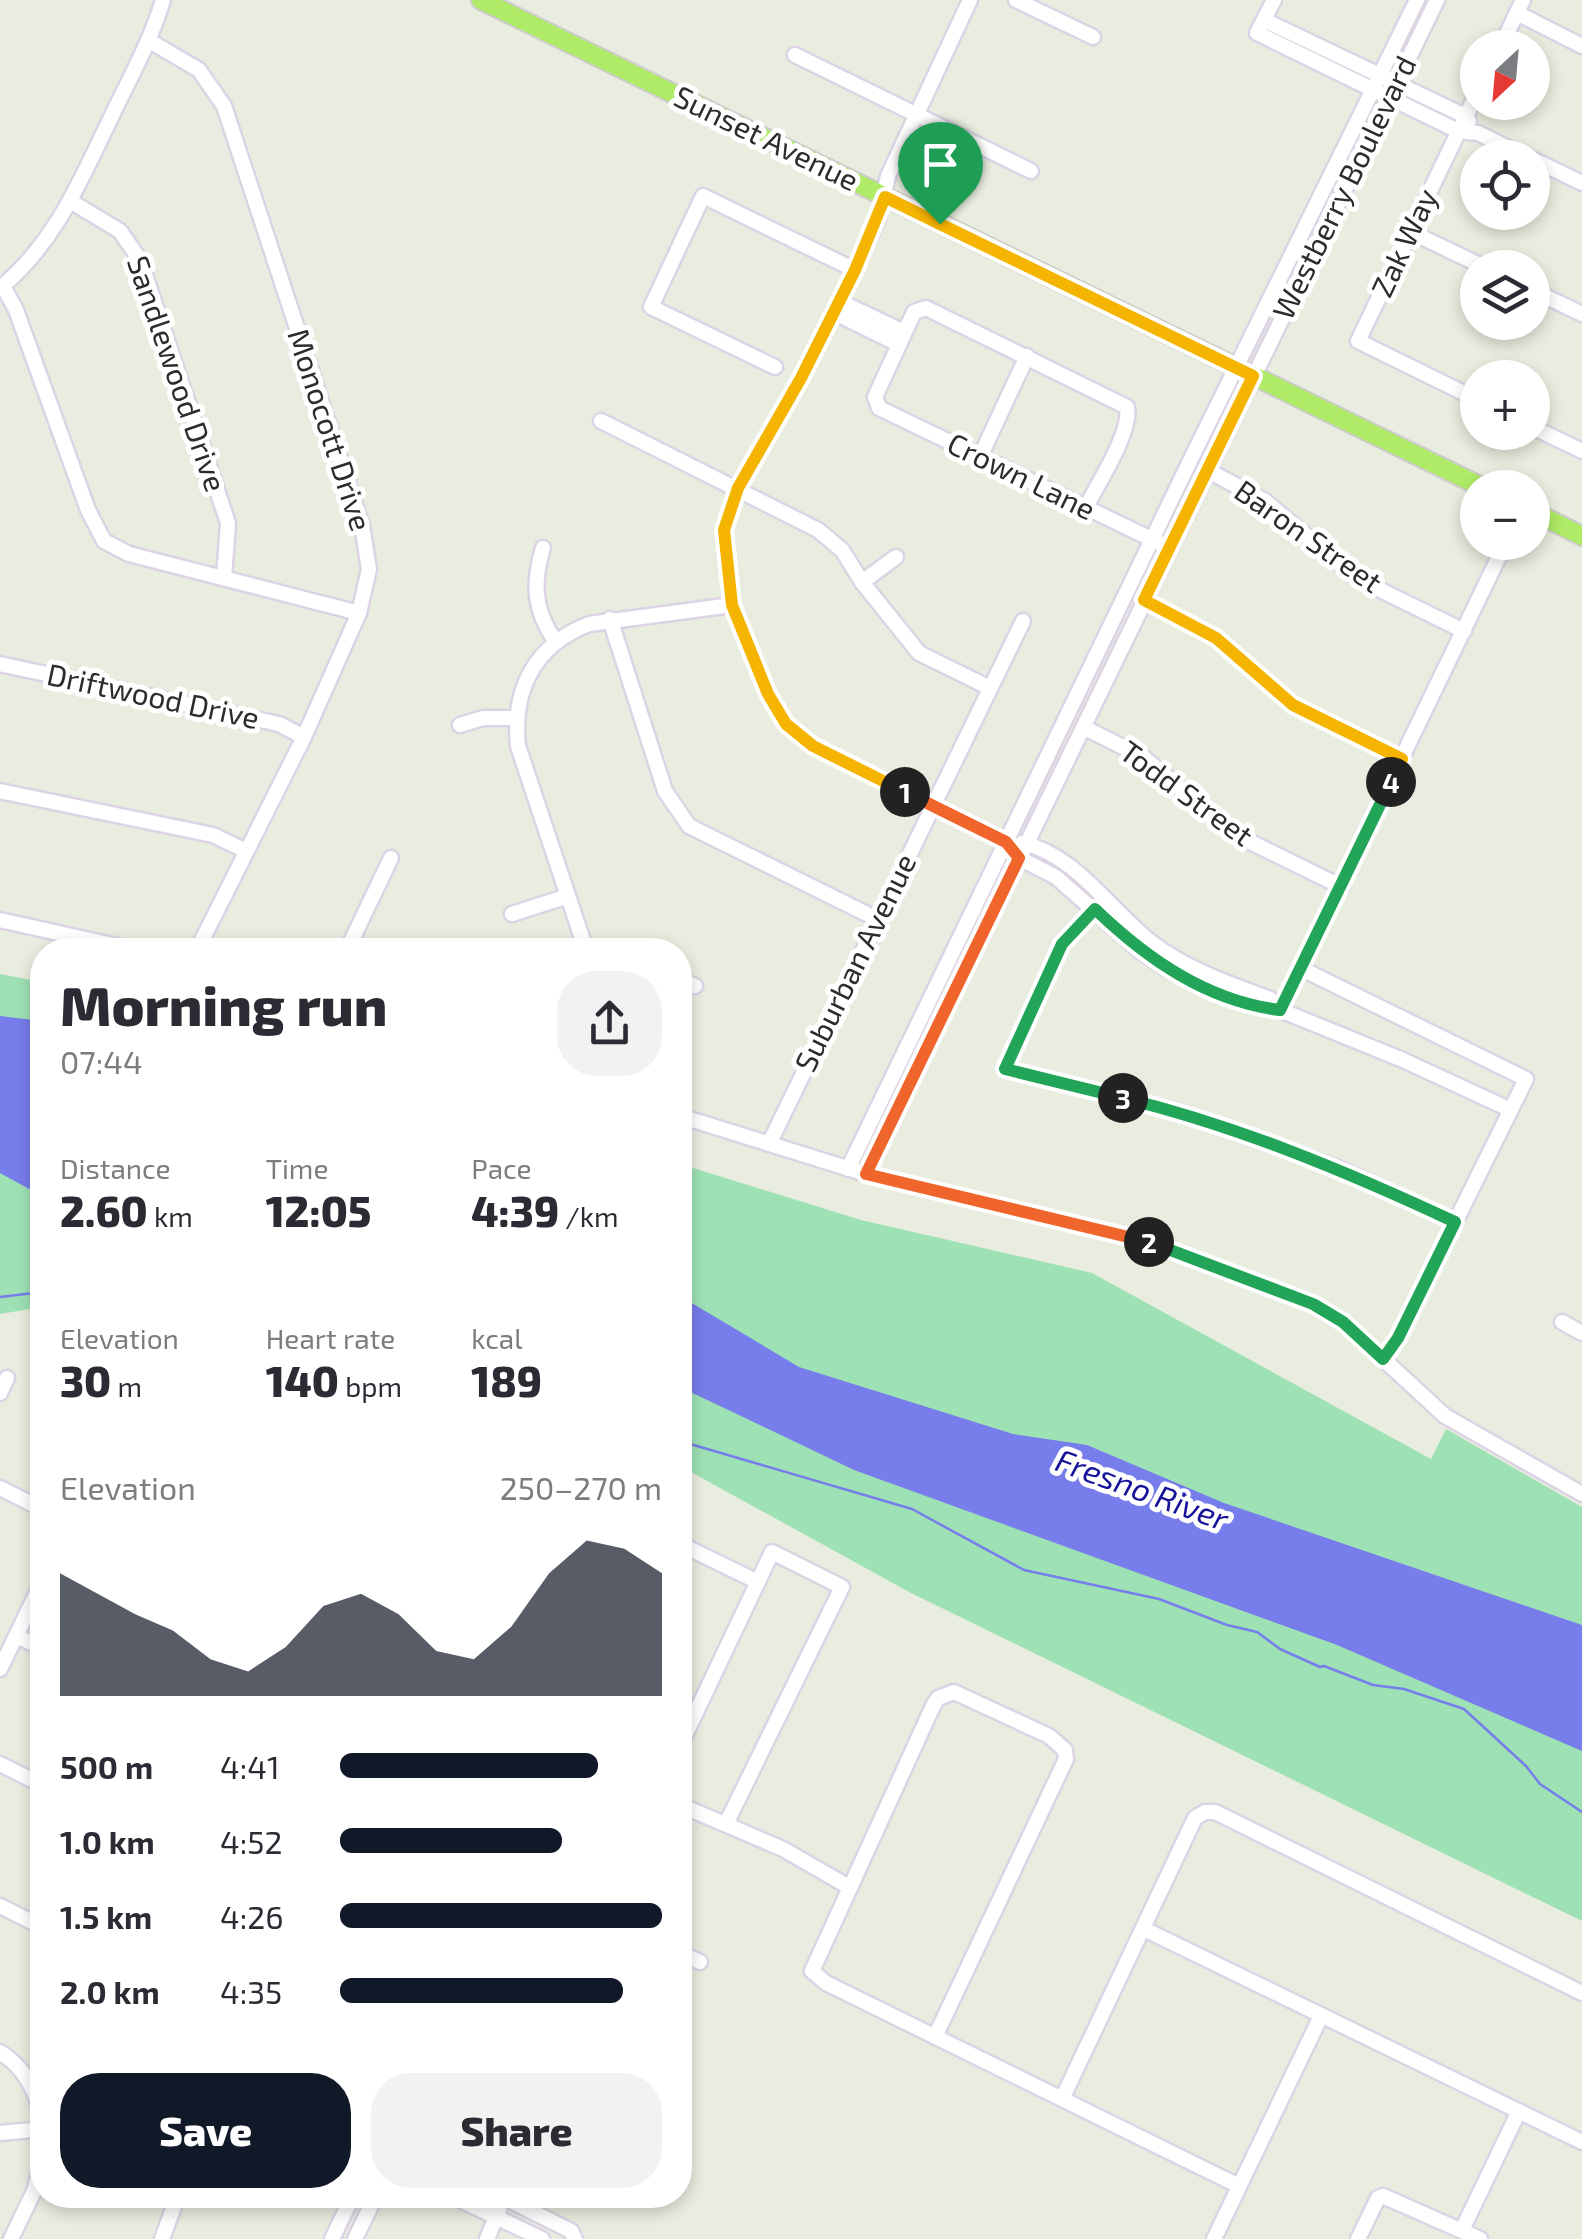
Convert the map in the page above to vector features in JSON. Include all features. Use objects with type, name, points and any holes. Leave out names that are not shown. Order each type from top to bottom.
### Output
[{"type":"main road","name":"Sunset Avenue","points":[[480,0],[1460,476]]},
{"type":"main road","points":[[1550,520],[1582,536]]},
{"type":"street","points":[[162,0],[148,40],[70,202],[34,256],[1,287],[16,310],[88,510],[104,541],[130,554],[359,612]]},
{"type":"street","points":[[970,0],[888,176],[885,197],[855,270],[738,488],[724,530],[732,605],[768,694],[786,724],[813,746],[1006,842],[1026,843],[1065,864],[1100,904]]},
{"type":"street","points":[[1016,0],[1093,37]]},
{"type":"street","points":[[1260,26],[1274,0]]},
{"type":"street","name":"Westberry Boulevard","points":[[1245,372],[1372,91],[1418,0]]},
{"type":"street","name":"Westberry Boulevard","points":[[1245,372],[1437,0]]},
{"type":"street","points":[[1509,30],[1520,6],[1582,46]]},
{"type":"street","points":[[1260,26],[1460,114]]},
{"type":"street","points":[[1260,26],[1372,91],[1458,131],[1478,133],[1493,140]]},
{"type":"street","name":"Monocott Drive","points":[[148,40],[200,70],[224,106],[362,526],[369,568],[359,612],[304,736],[202,938]]},
{"type":"street","points":[[796,55],[1032,171]]},
{"type":"street","name":"Zak Way","points":[[1460,391],[1358,341],[1463,120]]},
{"type":"street","points":[[1468,120],[1478,133]]},
{"type":"street","points":[[1550,168],[1582,184]]},
{"type":"street","points":[[773,366],[651,307],[703,196],[855,270]]},
{"type":"street","name":"Sandlewood Drive","points":[[70,202],[120,231],[140,260],[228,524],[224,578]]},
{"type":"street","points":[[1411,232],[1460,256]]},
{"type":"street","points":[[1550,299],[1582,314]]},
{"type":"street","points":[[836,307],[901,338],[920,308],[964,324],[1127,407],[1129,417],[1124,433],[1085,509]]},
{"type":"street","name":"Crown Lane","points":[[901,338],[875,397],[885,412],[1170,548]]},
{"type":"street","points":[[980,456],[1028,356]]},
{"type":"street","points":[[866,1174],[1207,470],[1245,372]]},
{"type":"street","points":[[848,1169],[1152,540],[1245,372]]},
{"type":"street","points":[[602,421],[818,530],[842,550],[918,653],[990,688]]},
{"type":"street","points":[[1550,436],[1582,451]]},
{"type":"street","name":"Baron Street","points":[[1207,470],[1265,501],[1358,579],[1464,631]]},
{"type":"street","points":[[543,548],[535,582],[536,596],[539,613],[556,641]]},
{"type":"street","points":[[862,582],[896,557]]},
{"type":"street","points":[[1280,1010],[1498,560]]},
{"type":"street","points":[[1144,600],[1216,638],[1293,705],[1402,759]]},
{"type":"street","points":[[582,938],[518,746],[516,718],[524,680],[556,641],[589,624],[732,605]]},
{"type":"street","points":[[610,620],[666,791],[689,826],[877,919]]},
{"type":"street","name":"Suburban Avenue","points":[[769,1144],[1023,621]]},
{"type":"street","name":"Driftwood Drive","points":[[0,664],[279,724],[304,736]]},
{"type":"street","points":[[460,725],[483,718],[516,718]]},
{"type":"street","name":"Todd Street","points":[[1084,728],[1143,757],[1234,834],[1342,887]]},
{"type":"street","points":[[0,792],[213,836],[246,852]]},
{"type":"street","points":[[1006,842],[1019,858],[1100,904],[1172,957],[1219,980],[1270,998],[1280,1010],[1404,1060],[1511,1110]]},
{"type":"street","points":[[352,938],[391,858]]},
{"type":"street","points":[[512,914],[568,896]]},
{"type":"street","points":[[1100,904],[1062,944],[1005,1069],[1176,1110],[1343,1170],[1455,1222]]},
{"type":"street","points":[[0,920],[81,938]]},
{"type":"street","points":[[1302,969],[1526,1078],[1398,1338],[1383,1359]]},
{"type":"street","points":[[692,984],[696,986]]},
{"type":"street","points":[[692,1120],[866,1174],[1148,1242],[1313,1304],[1343,1322],[1445,1416],[1582,1494]]},
{"type":"street","points":[[1562,1322],[1582,1332]]},
{"type":"street","points":[[0,1393],[7,1378]]},
{"type":"street","points":[[0,1488],[30,1503]]},
{"type":"street","points":[[692,1721],[772,1552],[842,1588],[726,1824]]},
{"type":"street","points":[[692,1553],[758,1582]]},
{"type":"street","points":[[0,1669],[30,1607]]},
{"type":"street","points":[[16,1636],[30,1642]]},
{"type":"street","points":[[935,2037],[1062,1768],[1065,1750],[1049,1736],[954,1692],[938,1698],[812,1971],[826,1983],[935,2037],[1240,2186]]},
{"type":"street","points":[[0,1764],[30,1778]]},
{"type":"street","points":[[692,1810],[783,1848],[849,1886]]},
{"type":"street","points":[[1062,2099],[1195,1818],[1206,1812],[1215,1812],[1582,1993]]},
{"type":"street","points":[[0,1906],[30,1921]]},
{"type":"street","points":[[1144,1929],[1582,2142]]},
{"type":"street","points":[[692,1958],[700,1962]]},
{"type":"street","points":[[1214,2239],[1321,2016]]},
{"type":"street","points":[[0,2052],[30,2084]]},
{"type":"street","points":[[1462,2230],[1519,2112]]},
{"type":"street","points":[[0,2133],[30,2130]]},
{"type":"street","points":[[1358,2239],[1378,2198],[1384,2196],[1480,2239]]},
{"type":"street","points":[[12,2239],[30,2202]]},
{"type":"street","points":[[162,2239],[173,2208]]},
{"type":"street","points":[[332,2239],[347,2208]]},
{"type":"street","points":[[355,2239],[370,2208]]},
{"type":"street","points":[[477,2208],[542,2239]]},
{"type":"street","points":[[486,2239],[499,2208]]},
{"type":"street","points":[[526,2208],[571,2230],[575,2239]]},
{"type":"green space","points":[[0,974],[30,980],[30,1309],[0,1314]]},
{"type":"green space","points":[[692,1168],[861,1220],[1092,1273],[1431,1459],[1446,1429],[1582,1507],[1582,1921],[911,1593],[692,1473]]},
{"type":"water","points":[[0,1016],[30,1020],[30,1189],[0,1173]]},
{"type":"water","name":"Fresno River","points":[[692,1303],[799,1367],[1013,1434],[1087,1445],[1224,1503],[1582,1625],[1582,1751],[1337,1645],[854,1470],[692,1393]]},
{"type":"waterway","points":[[0,1297],[30,1293]]},
{"type":"waterway","points":[[692,1445],[912,1509],[1024,1570],[1159,1599],[1257,1632],[1280,1649],[1320,1667],[1464,1709],[1540,1784],[1582,1812]]},
{"type":"route","points":[[885,197],[940,224],[1253,376],[1144,600],[1216,638],[1293,705],[1402,759],[1280,1010],[1216,991],[1165,968],[1095,909],[1062,944],[1005,1069],[1176,1110],[1343,1170],[1455,1222],[1398,1338],[1383,1359],[1343,1322],[1313,1304],[1148,1242],[866,1174],[1019,858],[1006,842],[813,746],[786,724],[768,694],[732,605],[724,530],[738,488],[801,378],[855,270],[885,197]]}]
